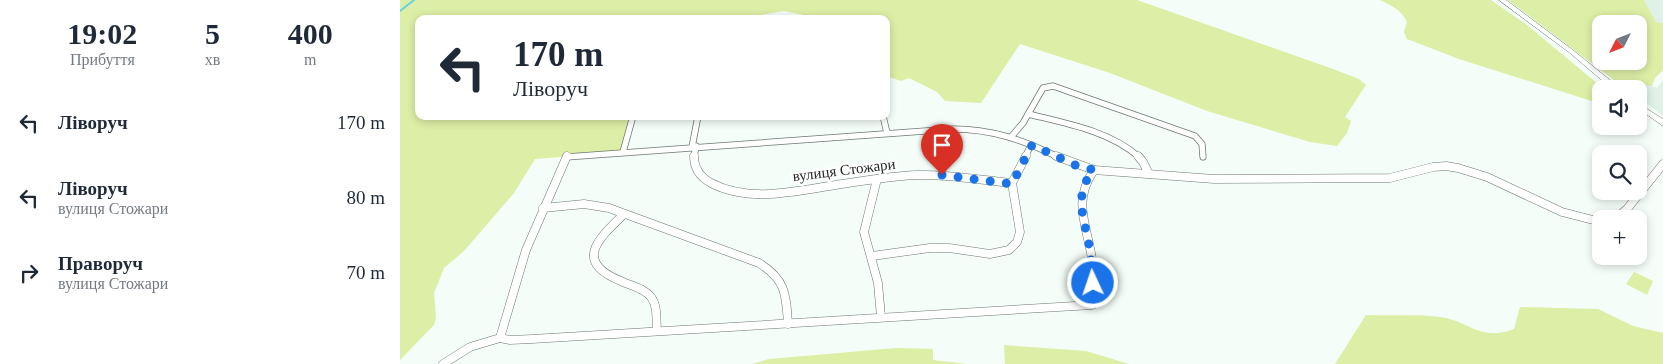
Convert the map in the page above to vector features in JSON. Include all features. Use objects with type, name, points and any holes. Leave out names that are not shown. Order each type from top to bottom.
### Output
[{"type":"main road","points":[[1502,0],[1606,80]]},
{"type":"main road","points":[[1647,112],[1663,123]]},
{"type":"street","points":[[1011,136],[1028,114],[1043,88],[1053,86],[1195,136],[1202,144],[1203,157]]},
{"type":"street","points":[[1028,114],[1068,123],[1118,143],[1142,160],[1149,174]]},
{"type":"street","points":[[623,152],[632,120]]},
{"type":"street","name":"вулиця Стожари","points":[[697,120],[693,161],[699,174],[713,184],[734,192],[776,192],[918,175],[942,175],[1012,184]]},
{"type":"street","points":[[884,120],[887,133]]},
{"type":"street","points":[[500,338],[526,250],[566,156],[970,128],[986,129],[1011,136],[1075,165],[1094,170],[1214,179],[1390,178],[1410,176],[1439,166],[1448,166],[1484,177],[1557,210],[1592,220]]},
{"type":"street","points":[[872,256],[903,251],[948,248],[995,253],[1003,252],[1013,247],[1019,236],[1011,192],[1012,184],[1032,145]]},
{"type":"street","points":[[1626,210],[1663,164]]},
{"type":"street","points":[[443,364],[468,347],[500,338],[532,340],[1092,305],[1092,260],[1080,205],[1082,190],[1094,170]]},
{"type":"street","points":[[877,179],[864,232],[878,283],[881,317]]},
{"type":"street","points":[[543,208],[584,204],[609,208],[759,263],[779,277],[785,289],[788,324]]},
{"type":"street","points":[[624,214],[598,241],[594,250],[594,262],[596,268],[601,273],[640,289],[650,296],[656,310],[657,331]]},
{"type":"shaded area","points":[[1644,0],[1663,0],[1663,23],[1656,22]]},
{"type":"shaded area","points":[[1663,80],[1663,116],[1647,103],[1647,85],[1657,88]]},
{"type":"green space","points":[[400,0],[1137,0],[1333,69],[1359,79],[1366,85],[1345,117],[1351,121],[1347,133],[1337,146],[1310,142],[1207,111],[1110,73],[1020,44],[981,103],[945,101],[937,92],[909,78],[901,81],[890,77],[890,15],[804,15],[784,11],[761,15],[415,15],[415,120],[632,120],[623,152],[535,159],[514,193],[464,251],[444,268],[434,293],[436,318],[434,325],[400,360]]},
{"type":"green space","points":[[1380,0],[1491,0],[1527,25],[1593,80],[1592,101],[1459,59],[1407,39],[1404,32],[1407,22],[1405,18],[1389,4]]},
{"type":"green space","points":[[1508,0],[1644,0],[1656,22],[1663,23],[1663,70],[1655,78],[1652,86],[1647,85],[1647,80],[1614,80],[1600,70],[1648,70],[1648,15],[1592,15],[1592,64]]},
{"type":"green space","points":[[1634,272],[1653,281],[1647,295],[1626,284]]},
{"type":"green space","points":[[1520,307],[1598,309],[1633,326],[1663,333],[1663,364],[1335,364],[1366,315],[1440,317],[1459,322],[1483,332],[1492,333],[1514,329]]},
{"type":"green space","points":[[1004,345],[1086,351],[1129,364],[1005,364]]},
{"type":"green space","points":[[896,348],[933,349],[933,360],[967,364],[752,364],[769,359]]},
{"type":"waterway","points":[[400,11],[414,0]]},
{"type":"route","points":[[942,175],[1012,184],[1032,145],[1075,165],[1094,170],[1082,190],[1080,205],[1092,260],[1093,283]]}]
